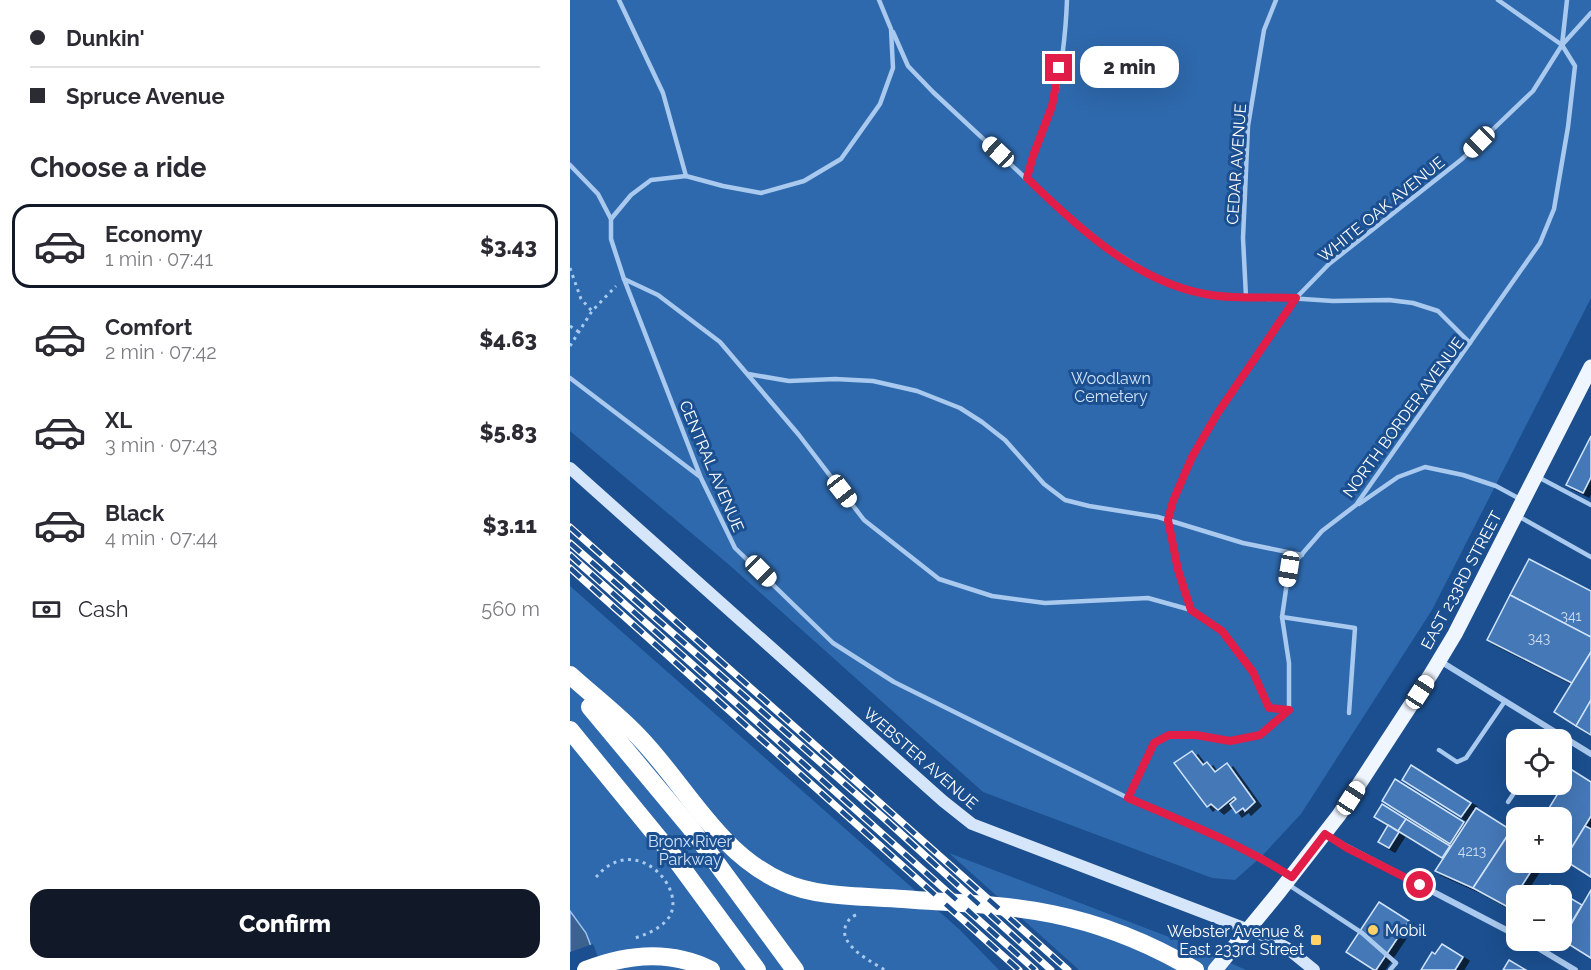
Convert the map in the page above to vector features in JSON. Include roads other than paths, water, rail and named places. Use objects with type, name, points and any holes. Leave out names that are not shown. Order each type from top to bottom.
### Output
[{"type":"highway","points":[[570,675],[638,736],[707,820],[744,858],[774,879],[798,887],[830,893],[1003,907],[1054,914],[1091,924],[1153,947],[1195,970]]},
{"type":"highway","points":[[570,684],[684,819],[795,970]]},
{"type":"highway","points":[[570,730],[674,856],[757,970]]},
{"type":"highway","points":[[586,970],[608,962],[632,949],[696,963],[711,970]]},
{"type":"main road","name":"EAST 233RD STREET","points":[[1217,967],[1340,815],[1440,661],[1591,367]]},
{"type":"main road","name":"WEBSTER AVENUE","points":[[570,468],[943,801],[972,824],[1280,943],[1314,970]]},
{"type":"street","points":[[1440,661],[1550,729]]},
{"type":"street","points":[[1572,742],[1591,754]]},
{"type":"street","points":[[1325,834],[1347,848],[1506,930]]},
{"type":"street","points":[[1544,951],[1575,970]]},
{"type":"lane","points":[[619,0],[663,93],[686,176]]},
{"type":"lane","points":[[879,0],[908,66],[933,92],[1051,202],[1108,248],[1159,280],[1205,294],[1333,301],[1389,300],[1413,303],[1438,311],[1470,343]]},
{"type":"lane","points":[[1027,178],[1052,106],[1062,49],[1066,0]]},
{"type":"lane","name":"CEDAR AVENUE","points":[[1246,297],[1243,238],[1248,126],[1264,30],[1276,0]]},
{"type":"lane","points":[[1498,0],[1562,45],[1591,14]]},
{"type":"lane","name":"WHITE OAK AVENUE","points":[[1191,610],[1178,570],[1168,520],[1173,501],[1192,457],[1217,414],[1296,298],[1329,264],[1462,159],[1533,91],[1562,45],[1567,0]]},
{"type":"lane","points":[[570,165],[598,194],[611,219],[631,195],[651,180],[686,176],[761,193],[804,181],[841,159],[880,104],[893,68],[891,29]]},
{"type":"lane","name":"NORTH BORDER AVENUE","points":[[1289,710],[1289,663],[1282,617],[1289,569],[1322,531],[1356,506],[1540,243],[1554,209],[1568,127],[1575,66],[1562,45]]},
{"type":"lane","name":"CENTRAL AVENUE","points":[[611,219],[611,239],[624,279],[701,478],[735,548],[833,643],[894,682],[1128,798],[1215,834],[1261,857],[1362,933],[1396,963],[1390,970]]},
{"type":"lane","points":[[624,279],[658,296],[720,342],[799,435],[864,520],[939,579],[992,597],[1024,601],[1065,603],[1149,598],[1191,610],[1222,631],[1253,672],[1269,708],[1289,710]]},
{"type":"lane","points":[[748,374],[789,381],[835,379],[873,381],[916,391],[960,408],[982,422],[1005,440],[1044,484],[1065,500],[1168,520],[1244,543],[1302,555]]},
{"type":"lane","points":[[570,378],[701,478]]},
{"type":"lane","points":[[1356,506],[1398,477],[1425,467],[1463,474],[1496,486],[1523,501]]},
{"type":"lane","points":[[1536,476],[1591,505]]},
{"type":"lane","points":[[1515,515],[1591,557]]},
{"type":"lane","points":[[1282,617],[1355,628],[1349,713]]},
{"type":"lane","points":[[1439,750],[1457,762],[1466,758],[1505,701]]},
{"type":"lane","points":[[1128,798],[1154,743],[1169,735],[1196,735],[1230,741],[1260,735],[1289,710]]},
{"type":"lane","points":[[1508,802],[1513,795]]},
{"type":"railway","points":[[570,527],[1068,970]]},
{"type":"railway","points":[[570,543],[886,820],[1051,970]]},
{"type":"railway","points":[[570,555],[1035,970]]},
{"type":"railway","points":[[570,568],[1019,970]]},
{"type":"place","name":"Mobil","points":[[1373,930]]},
{"type":"place","name":"Webster Avenue & East 233rd Street","points":[[1316,940]]},
{"type":"park label","name":"Woodlawn Cemetery","points":[[1111,387]]},
{"type":"park label","name":"Bronx River Parkway","points":[[690,850]]}]
